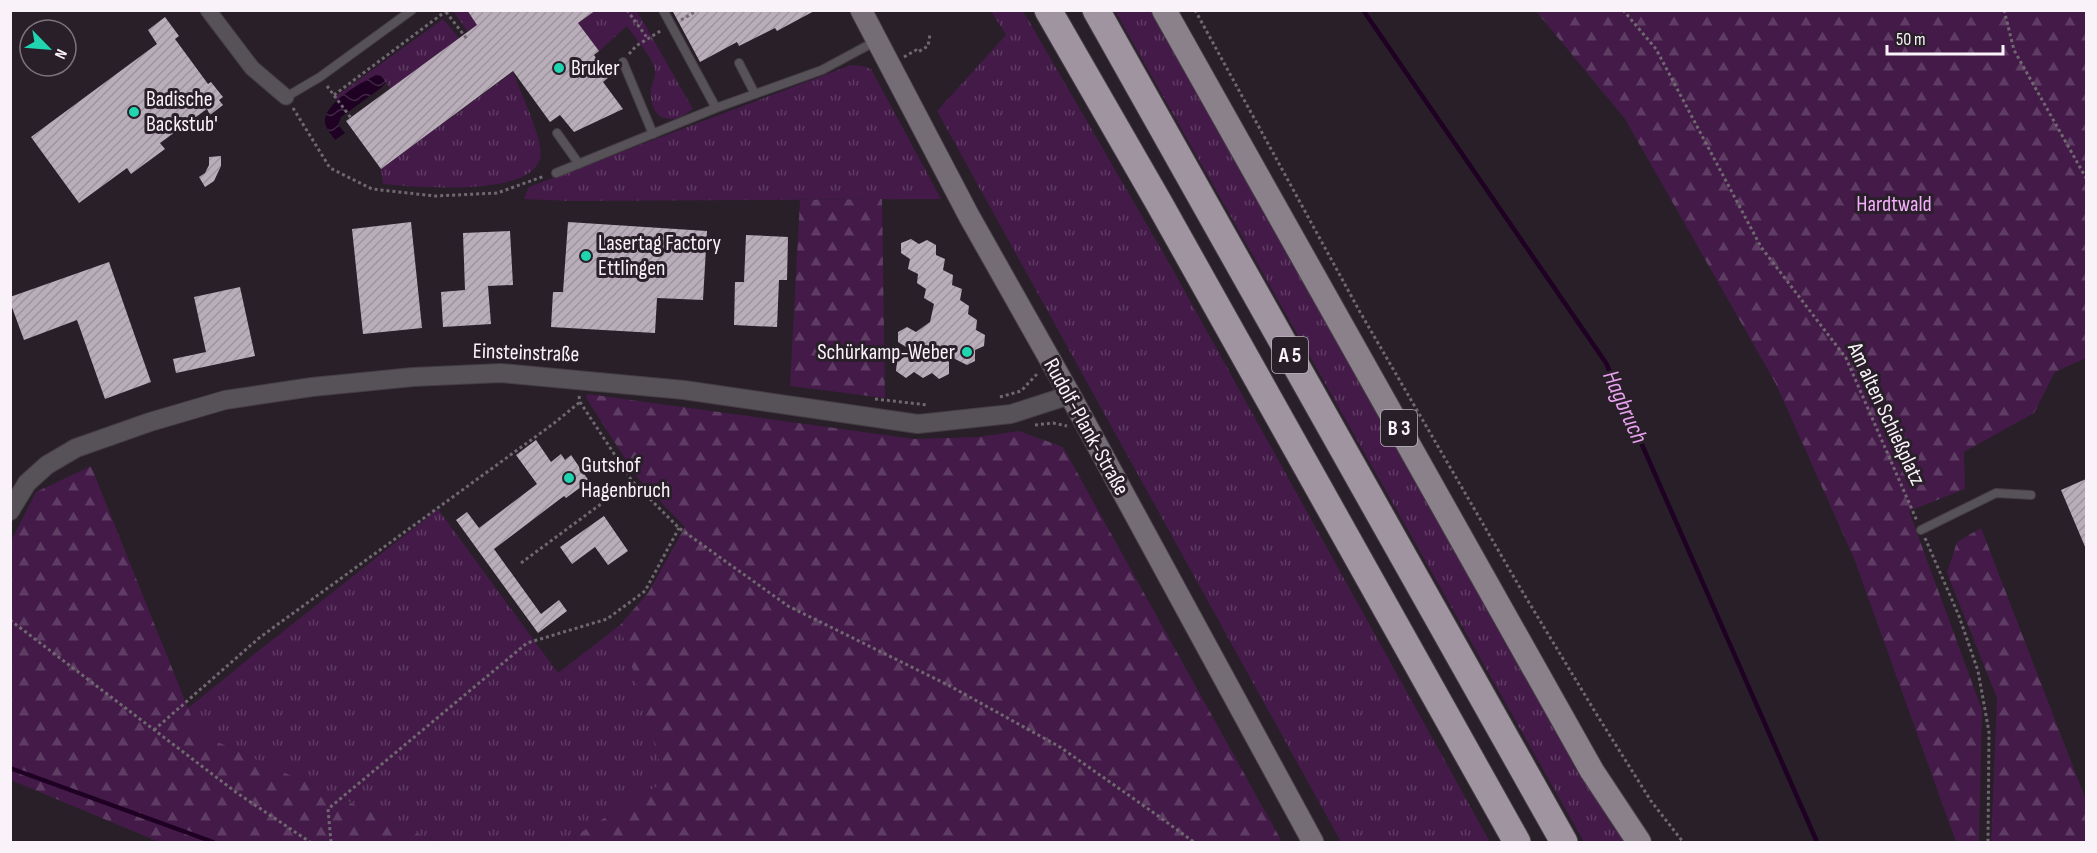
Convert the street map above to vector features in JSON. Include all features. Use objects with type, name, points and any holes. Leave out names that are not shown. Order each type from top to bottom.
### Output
[{"type":"highway","name":"A 5","points":[[1048,10],[1159,202],[1517,843]]},
{"type":"highway","name":"A 5","points":[[1096,10],[1564,843]]},
{"type":"main road","name":"Rudolf-Plank-Straße","points":[[861,10],[969,216],[1070,395],[1313,843]]},
{"type":"main road","name":"B 3","points":[[1164,10],[1592,771],[1639,843]]},
{"type":"street","points":[[208,10],[252,68],[286,97]]},
{"type":"street","name":"Einsteinstraße","points":[[10,511],[27,483],[47,465],[76,448],[150,422],[225,400],[312,387],[413,377],[501,373],[580,379],[722,395],[918,424],[1011,414],[1070,395]]},
{"type":"lane","points":[[286,97],[320,77],[412,10]]},
{"type":"lane","points":[[663,10],[716,108]]},
{"type":"lane","points":[[556,173],[716,108],[822,70],[877,40]]},
{"type":"lane","points":[[623,62],[653,134]]},
{"type":"lane","points":[[739,63],[755,94]]},
{"type":"lane","points":[[557,133],[579,164]]},
{"type":"lane","points":[[1921,530],[1996,493],[2031,495]]},
{"type":"path","points":[[627,10],[648,39]]},
{"type":"path","points":[[623,62],[636,46],[698,10]]},
{"type":"path","points":[[1195,10],[1360,312],[1519,586],[1633,773],[1683,843]]},
{"type":"path","name":"Am alten Schießplatz","points":[[1623,10],[1656,49],[1761,247],[1846,358],[1959,616],[1978,671],[1989,732],[1988,843]]},
{"type":"path","points":[[2004,10],[2014,50],[2086,178]]},
{"type":"path","points":[[351,118],[334,96],[446,11],[467,39]]},
{"type":"path","points":[[904,57],[928,46],[930,34]]},
{"type":"path","points":[[286,97],[330,168],[372,189],[435,196],[497,193],[556,173]]},
{"type":"path","points":[[580,379],[577,390],[580,402],[632,481],[680,528],[788,606],[948,685],[1059,747],[1194,843]]},
{"type":"path","points":[[154,730],[259,638],[580,402]]},
{"type":"path","points":[[521,563],[632,481]]},
{"type":"path","points":[[331,843],[328,809],[527,643],[607,619],[645,591],[680,528]]},
{"type":"path","points":[[10,620],[237,793],[310,843]]},
{"type":"green space","points":[[453,11],[467,11],[481,29],[471,36]]},
{"type":"green space","points":[[585,11],[637,11],[693,109],[675,119],[666,119],[657,114],[652,105],[651,94],[655,75],[654,65],[643,48],[627,26],[599,51],[577,24],[588,16]]},
{"type":"green space","points":[[991,11],[1023,11],[1168,261],[1490,842],[1341,842],[937,111],[1006,35]]},
{"type":"green space","points":[[1115,11],[1153,11],[1487,610],[1613,827],[1625,842],[1584,842]]},
{"type":"green space","name":"Hardtwald","points":[[1536,11],[2086,11],[2086,358],[2055,372],[2034,413],[1964,452],[1965,489],[1909,511],[1982,710],[1979,842],[1956,842],[1855,561],[1776,384],[1625,119]]},
{"type":"green space","points":[[443,19],[459,38],[390,89],[386,82],[360,83],[337,100],[335,97]]},
{"type":"green space","points":[[851,65],[871,69],[941,199],[569,201],[524,199],[529,187]]},
{"type":"green space","points":[[513,72],[531,116],[541,151],[540,159],[532,171],[516,179],[470,187],[383,184],[381,169]]},
{"type":"green space","points":[[882,199],[885,398],[790,386],[800,200]]},
{"type":"green space","points":[[588,394],[914,439],[978,437],[1019,431],[1063,447],[1282,842],[565,842],[665,781],[620,625],[648,593],[685,527],[637,477],[588,401],[586,397]]},
{"type":"green space","points":[[91,466],[198,733],[436,842],[159,842],[11,780],[11,541],[36,492]]},
{"type":"green space","points":[[438,509],[558,673],[620,625],[666,781],[565,842],[436,842],[198,733],[187,709]]},
{"type":"green space","points":[[1981,528],[2086,800],[2086,842],[1991,842],[1997,698],[1947,573],[1957,542]]},
{"type":"water","points":[[376,75],[381,76],[386,82],[341,117],[338,125],[345,133],[335,140],[325,123],[330,108],[344,94]]},
{"type":"building","points":[[467,10],[596,10],[578,23],[599,51],[594,55],[609,77],[603,82],[623,109],[574,132],[560,115],[550,122],[513,71],[381,169],[346,121],[477,25]]},
{"type":"building","points":[[672,10],[816,10],[777,31],[775,28],[739,46],[737,42],[700,62]]},
{"type":"building","name":"Badische Backstub'","points":[[165,17],[179,36],[175,39],[208,84],[211,82],[223,97],[219,100],[223,105],[210,115],[207,109],[160,143],[165,149],[131,174],[127,168],[79,203],[31,137],[157,44],[148,30]]},
{"type":"building","points":[[221,156],[221,166],[214,181],[205,187],[199,177],[205,173],[209,165],[209,157]]},
{"type":"building","points":[[411,222],[422,328],[363,334],[352,229]]},
{"type":"building","points":[[568,222],[707,231],[703,300],[657,298],[655,333],[551,327],[553,292],[563,292]]},
{"type":"building","points":[[510,231],[513,285],[488,286],[491,324],[443,327],[441,292],[465,290],[463,233]]},
{"type":"building","points":[[746,235],[788,237],[787,280],[779,280],[777,327],[734,325],[735,282],[744,282]]},
{"type":"building","points":[[911,239],[919,244],[927,240],[936,245],[936,255],[945,259],[943,270],[953,275],[952,285],[962,289],[960,300],[969,306],[968,314],[977,320],[976,330],[985,335],[984,346],[975,350],[975,361],[967,365],[949,356],[949,374],[939,379],[932,373],[923,378],[914,372],[906,378],[896,371],[897,361],[914,352],[898,342],[898,332],[907,327],[916,332],[930,322],[934,304],[924,298],[926,289],[917,283],[918,274],[908,269],[910,259],[901,253],[901,243]]},
{"type":"building","points":[[109,262],[151,382],[105,399],[77,320],[24,340],[10,297]]},
{"type":"building","points":[[240,287],[255,356],[176,373],[173,359],[206,352],[194,297]]},
{"type":"building","points":[[536,440],[551,462],[561,454],[565,460],[571,455],[589,481],[566,498],[564,496],[494,549],[541,614],[559,600],[567,611],[538,633],[456,520],[467,512],[479,528],[537,484],[516,455]]},
{"type":"building","points":[[2086,479],[2086,549],[2061,490]]},
{"type":"building","points":[[604,516],[628,551],[608,565],[595,547],[572,564],[560,547]]},
{"type":"waterway","name":"Hagbruch","points":[[1363,10],[1606,363],[1817,842]]},
{"type":"waterway","points":[[10,768],[213,842]]},
{"type":"place","name":"Bruker","points":[[559,68]]},
{"type":"place","name":"Badische Backstub'","points":[[134,112]]},
{"type":"place","name":"Lasertag Factory Ettlingen","points":[[586,256]]},
{"type":"place","name":"Schürkamp-Weber","points":[[967,352]]},
{"type":"place","name":"Gutshof Hagenbruch","points":[[569,478]]}]
